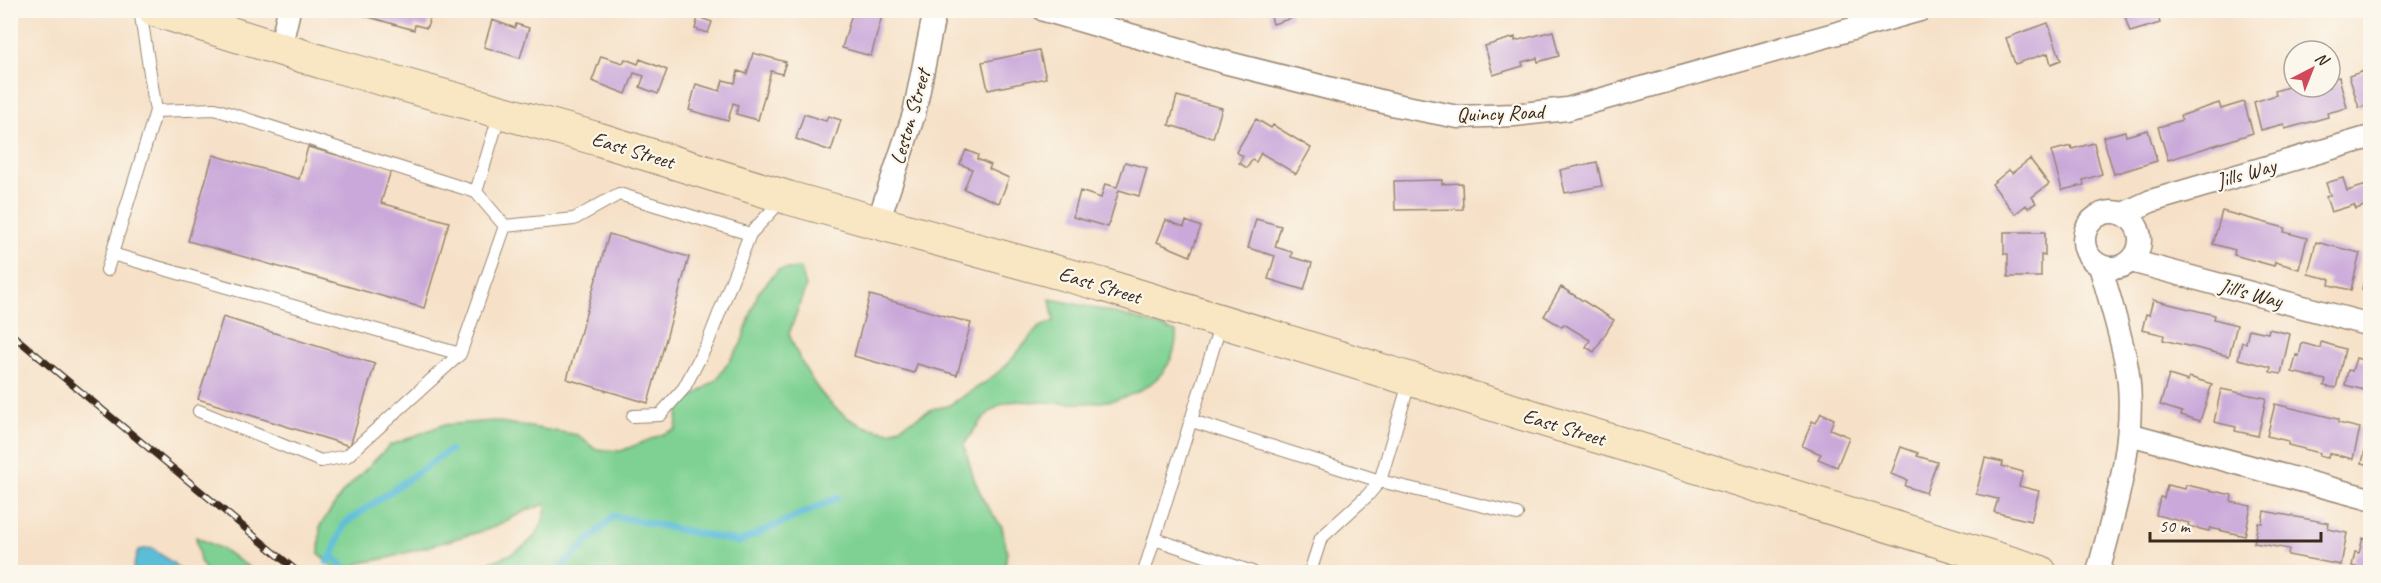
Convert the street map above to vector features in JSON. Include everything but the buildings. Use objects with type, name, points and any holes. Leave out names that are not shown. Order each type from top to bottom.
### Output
[{"type":"main road","name":"East Street","points":[[155,10],[280,49],[785,197],[1092,282],[2027,571]]},
{"type":"street","points":[[280,49],[289,10]]},
{"type":"street","name":"Leston Street","points":[[878,222],[914,114],[935,10]]},
{"type":"street","name":"Quincy Road","points":[[1044,10],[1224,62],[1396,105],[1458,117],[1514,116],[1567,109],[1920,10]]},
{"type":"street","name":"Jills Way","points":[[2098,573],[2117,501],[2129,434],[2128,370],[2100,266],[2093,261],[2084,246],[2086,228],[2091,221],[2106,212],[2123,214],[2151,201],[2370,137]]},
{"type":"street","points":[[2100,266],[2116,268],[2131,261],[2140,244],[2140,235],[2131,219],[2123,214]]},
{"type":"street","name":"Jill's Way","points":[[2131,261],[2370,325]]},
{"type":"street","points":[[2129,434],[2370,499]]},
{"type":"lane","points":[[107,270],[156,111],[140,10]]},
{"type":"lane","points":[[156,111],[215,109],[476,192],[505,226]]},
{"type":"lane","points":[[476,192],[500,112]]},
{"type":"lane","points":[[505,226],[574,219],[619,194],[750,234]]},
{"type":"lane","points":[[633,416],[660,415],[684,388],[708,342],[750,234],[785,197]]},
{"type":"lane","points":[[199,411],[321,461],[347,456],[460,354],[505,226]]},
{"type":"lane","points":[[112,254],[460,354]]},
{"type":"lane","points":[[1144,573],[1221,322]]},
{"type":"lane","points":[[1310,573],[1321,538],[1380,481],[1410,380]]},
{"type":"lane","points":[[1192,421],[1380,481],[1517,514]]},
{"type":"lane","points":[[1155,539],[1252,573]]},
{"type":"green space","points":[[800,268],[806,286],[789,334],[795,347],[816,386],[835,408],[859,424],[875,429],[891,432],[932,409],[948,406],[986,382],[1007,365],[1038,328],[1054,321],[1050,299],[1114,313],[1176,332],[1175,345],[1168,364],[1160,375],[1142,389],[1128,396],[1114,400],[1083,403],[1009,402],[988,413],[978,425],[964,445],[974,479],[985,503],[1002,527],[1007,552],[1004,572],[451,572],[498,559],[526,545],[536,534],[543,521],[546,504],[489,529],[388,558],[360,563],[348,572],[338,572],[319,554],[320,526],[343,492],[389,446],[442,425],[494,421],[578,435],[595,449],[621,451],[676,429],[679,407],[717,379],[741,344],[758,293],[778,270]]},
{"type":"green space","points":[[196,537],[222,549],[256,572],[207,572],[200,561]]},
{"type":"water","points":[[152,548],[182,572],[132,572],[138,550]]},
{"type":"waterway","points":[[327,562],[332,556],[344,524],[450,450]]},
{"type":"waterway","points":[[556,572],[614,516],[739,542],[837,498]]},
{"type":"waterway","points":[[332,556],[349,572]]},
{"type":"railway","points":[[10,333],[298,572]]}]
